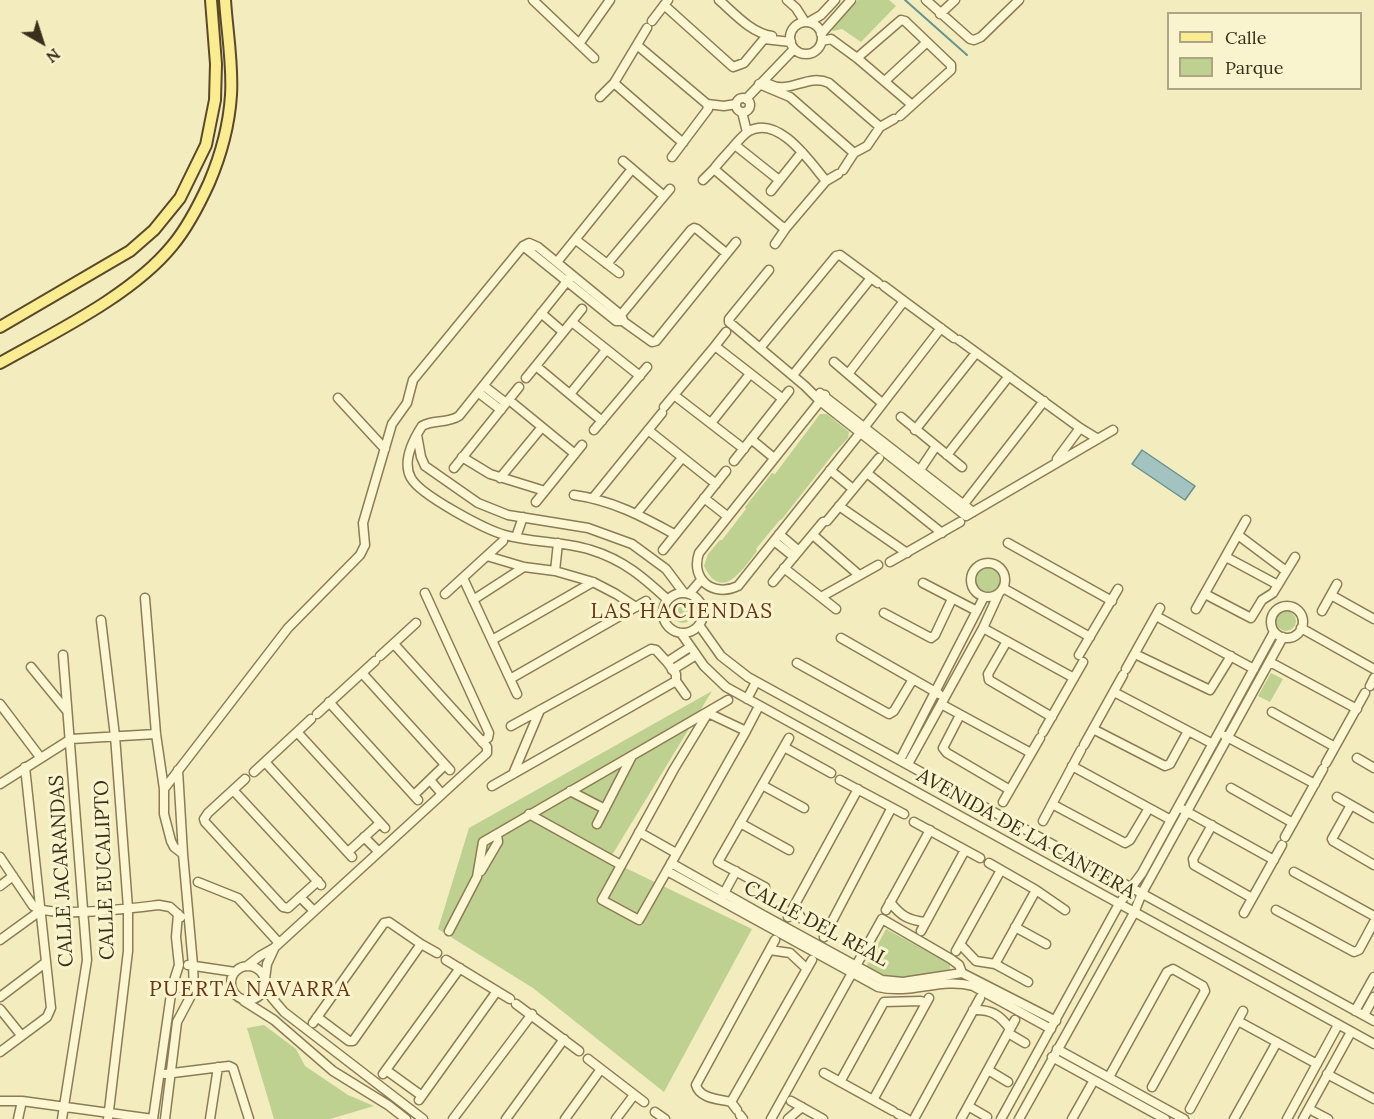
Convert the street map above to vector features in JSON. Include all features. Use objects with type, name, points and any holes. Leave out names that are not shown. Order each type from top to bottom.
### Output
[{"type":"main road","points":[[0,327],[130,251],[154,230],[180,198],[206,145],[215,100],[216,63],[211,0]]},
{"type":"main road","points":[[0,363],[83,316],[137,279],[172,246],[199,206],[224,144],[229,111],[231,81],[225,0]]},
{"type":"street","points":[[533,0],[594,58]]},
{"type":"street","points":[[579,44],[609,0]]},
{"type":"street","points":[[719,0],[764,37],[792,43],[807,54],[819,48],[821,38],[851,0]]},
{"type":"street","points":[[637,45],[707,104],[724,106],[736,104],[739,99],[746,99],[792,43],[792,30],[821,15],[835,0]]},
{"type":"street","points":[[926,0],[974,40],[981,37],[1019,0]]},
{"type":"street","points":[[940,14],[955,0]]},
{"type":"street","points":[[789,2],[805,22],[814,24],[821,38]]},
{"type":"street","points":[[600,98],[614,83],[650,24],[666,3],[733,67],[744,63],[764,37]]},
{"type":"street","points":[[775,244],[826,181],[841,172],[854,153],[867,146],[880,128],[897,118],[952,68],[951,64],[905,21],[900,20],[857,58]]},
{"type":"street","points":[[821,38],[831,39],[857,58],[911,104]]},
{"type":"street","points":[[885,81],[926,42]]},
{"type":"street","points":[[790,93],[802,81],[824,80],[880,128]]},
{"type":"street","points":[[761,82],[790,93],[854,153]]},
{"type":"street","points":[[614,83],[683,143]]},
{"type":"street","points":[[744,111],[750,105],[746,99]]},
{"type":"street","points":[[672,157],[708,109],[707,104]]},
{"type":"street","points":[[736,104],[736,108],[744,111]]},
{"type":"street","points":[[744,111],[749,131]]},
{"type":"street","points":[[702,180],[749,131],[771,129],[802,152],[826,181]]},
{"type":"street","points":[[735,145],[779,180]]},
{"type":"street","points":[[771,191],[802,152]]},
{"type":"street","points":[[607,264],[667,192],[623,161]]},
{"type":"street","points":[[559,264],[632,169]]},
{"type":"street","points":[[714,169],[786,228]]},
{"type":"street","points":[[620,319],[694,228],[726,253]]},
{"type":"street","points":[[578,242],[619,273]]},
{"type":"street","points":[[523,246],[569,278],[649,342],[656,341],[736,242]]},
{"type":"street","points":[[164,789],[288,628],[360,555],[365,545],[363,523],[392,424],[409,400],[413,380],[523,246],[529,243],[534,244],[559,264],[569,278]]},
{"type":"street","points":[[760,348],[836,256],[840,255],[1098,439]]},
{"type":"street","points":[[769,270],[729,319],[732,325],[961,508],[973,512],[1113,430]]},
{"type":"street","points":[[569,278],[459,416],[452,421],[426,423],[416,435],[409,454],[409,473],[415,484],[450,509],[475,523],[498,533],[591,550],[636,571],[668,600]]},
{"type":"street","points":[[793,375],[878,282]]},
{"type":"street","points":[[848,374],[904,301]]},
{"type":"street","points":[[526,378],[582,309]]},
{"type":"street","points":[[541,314],[563,332]]},
{"type":"street","points":[[572,322],[640,376]]},
{"type":"street","points":[[822,398],[699,552],[697,566],[701,580],[711,588],[728,590],[738,586],[941,328]]},
{"type":"street","points":[[593,498],[726,332]]},
{"type":"street","points":[[715,346],[783,399]]},
{"type":"street","points":[[570,394],[606,350]]},
{"type":"street","points":[[915,430],[976,352]]},
{"type":"street","points":[[834,362],[882,403]]},
{"type":"street","points":[[536,366],[602,421]]},
{"type":"street","points":[[594,430],[647,367]]},
{"type":"street","points":[[711,423],[750,374]]},
{"type":"street","points":[[947,455],[1009,376]]},
{"type":"street","points":[[454,468],[519,387]]},
{"type":"street","points":[[481,389],[542,427],[575,454]]},
{"type":"street","points":[[734,461],[789,391]]},
{"type":"street","points":[[674,395],[744,449]]},
{"type":"street","points":[[338,398],[385,449]]},
{"type":"street","points":[[961,508],[1044,401]]},
{"type":"street","points":[[901,417],[962,467]]},
{"type":"street","points":[[500,478],[542,427]]},
{"type":"street","points":[[1054,463],[1080,428]]},
{"type":"street","points":[[648,430],[716,484]]},
{"type":"street","points":[[416,435],[422,462],[432,472],[478,503],[508,514],[588,528],[632,544],[666,569],[687,593],[699,601],[703,614],[699,625],[691,631],[681,633],[670,628],[663,611],[668,600],[672,596],[687,593],[701,580]]},
{"type":"street","points":[[751,439],[774,458]]},
{"type":"street","points":[[536,502],[582,446]]},
{"type":"street","points":[[918,473],[936,446]]},
{"type":"street","points":[[462,458],[500,478],[545,491]]},
{"type":"street","points":[[637,513],[682,458]]},
{"type":"street","points":[[773,582],[879,458]]},
{"type":"street","points":[[663,550],[726,471]]},
{"type":"street","points":[[829,472],[852,491]]},
{"type":"street","points":[[867,473],[942,533]]},
{"type":"street","points":[[574,495],[593,498],[637,513],[674,534]]},
{"type":"street","points":[[704,498],[728,516]]},
{"type":"street","points":[[839,506],[907,553]]},
{"type":"street","points":[[516,537],[523,517]]},
{"type":"street","points":[[1196,609],[1246,520]]},
{"type":"street","points":[[890,562],[960,522]]},
{"type":"street","points":[[813,535],[859,575]]},
{"type":"street","points":[[1238,536],[1286,571]]},
{"type":"street","points":[[777,538],[797,554]]},
{"type":"street","points":[[445,594],[503,541]]},
{"type":"street","points":[[555,572],[558,543]]},
{"type":"street","points":[[1008,543],[1112,601]]},
{"type":"street","points":[[487,556],[524,567],[593,582],[636,607]]},
{"type":"street","points":[[1226,557],[1275,589],[1280,607]]},
{"type":"street","points":[[1205,594],[1251,618],[1262,600],[1275,589],[1294,557]]},
{"type":"street","points":[[904,762],[943,700],[1001,591],[1005,578],[1000,568],[990,563],[979,565],[972,574],[972,586],[975,591],[984,597],[994,596],[1001,591]]},
{"type":"street","points":[[821,597],[878,565]]},
{"type":"street","points":[[473,600],[524,567]]},
{"type":"street","points":[[784,568],[836,609]]},
{"type":"street","points":[[463,578],[517,694]]},
{"type":"street","points":[[492,640],[593,582]]},
{"type":"street","points":[[923,583],[977,611]]},
{"type":"street","points":[[1322,611],[1337,584]]},
{"type":"street","points":[[699,601],[711,588]]},
{"type":"street","points":[[1003,802],[1074,678],[1090,637],[1118,589]]},
{"type":"street","points":[[1001,591],[1090,637]]},
{"type":"street","points":[[424,593],[489,733],[488,738],[482,742]]},
{"type":"street","points":[[1331,595],[1374,619]]},
{"type":"street","points":[[904,762],[984,597]]},
{"type":"street","points":[[145,598],[165,819],[174,847],[183,854]]},
{"type":"street","points":[[884,613],[932,638],[952,599]]},
{"type":"street","points":[[510,679],[646,601]]},
{"type":"street","points":[[1001,1119],[1119,904],[1133,887],[1274,632],[1271,617],[1280,607],[1287,606],[1297,609],[1302,618],[1301,628],[1294,636],[1284,637],[1274,632]]},
{"type":"street","points":[[1043,821],[1158,612],[1254,669]]},
{"type":"street","name":"CALLE EUCALIPTO","points":[[102,620],[115,735],[128,908],[128,951],[109,1116]]},
{"type":"street","points":[[254,772],[416,623]]},
{"type":"street","name":"AVENIDA DE LA CANTERA","points":[[699,625],[721,656],[756,682],[1374,1021]]},
{"type":"street","points":[[982,628],[1074,678]]},
{"type":"street","points":[[1301,628],[1374,669]]},
{"type":"street","name":"AVENIDA DE LA CANTERA","points":[[681,633],[715,679],[747,699],[1374,1044]]},
{"type":"street","points":[[1019,1119],[1284,637]]},
{"type":"street","points":[[840,638],[936,692],[960,715],[1032,753]]},
{"type":"street","points":[[1007,641],[988,674],[989,680],[1052,717]]},
{"type":"street","points":[[179,965],[235,972],[277,946],[487,753],[487,747],[393,644]]},
{"type":"street","points":[[511,726],[645,650],[656,650],[670,666],[676,676],[676,681],[686,695]]},
{"type":"street","points":[[670,666],[693,651]]},
{"type":"street","points":[[1135,654],[1210,690],[1231,656]]},
{"type":"street","name":"CALLE JACARANDAS","points":[[62,1119],[87,960],[63,655]]},
{"type":"street","points":[[797,663],[889,714],[894,711],[913,679]]},
{"type":"street","points":[[1270,663],[1357,709]]},
{"type":"street","points":[[31,667],[67,711]]},
{"type":"street","points":[[330,702],[416,797],[430,780],[448,768],[362,673]]},
{"type":"street","points":[[492,786],[676,681]]},
{"type":"street","points":[[747,699],[756,682]]},
{"type":"street","points":[[1244,913],[1370,686]]},
{"type":"street","points":[[1114,692],[1213,744]]},
{"type":"street","points":[[477,878],[483,842],[728,700]]},
{"type":"street","points":[[0,704],[40,757]]},
{"type":"street","points":[[708,713],[602,900],[639,921],[759,706]]},
{"type":"street","points":[[513,774],[540,709]]},
{"type":"street","points":[[1272,712],[1335,747]]},
{"type":"street","points":[[708,713],[746,731]]},
{"type":"street","points":[[960,715],[945,744],[945,751],[1010,790]]},
{"type":"street","points":[[1093,729],[1165,766],[1170,764],[1188,731]]},
{"type":"street","points":[[265,762],[350,855],[364,837],[383,826],[297,732]]},
{"type":"street","points":[[1219,733],[1315,784]]},
{"type":"street","points":[[0,784],[71,739],[156,734]]},
{"type":"street","points":[[765,887],[718,862],[786,742],[831,773]]},
{"type":"street","points":[[597,824],[633,755]]},
{"type":"street","points":[[1357,758],[1374,767]]},
{"type":"street","points":[[1072,766],[1171,820]]},
{"type":"street","points":[[0,1052],[49,1014],[51,1001],[25,767]]},
{"type":"street","points":[[165,1119],[177,1022],[194,990],[178,770]]},
{"type":"street","points":[[233,789],[320,883],[288,908],[283,907],[204,819],[208,813],[233,789],[245,779]]},
{"type":"street","points":[[430,780],[442,794]]},
{"type":"street","points":[[840,780],[903,814]]},
{"type":"street","points":[[762,785],[804,808]]},
{"type":"street","points":[[1231,788],[1293,823]]},
{"type":"street","points":[[788,917],[858,789]]},
{"type":"street","points":[[570,791],[605,809]]},
{"type":"street","points":[[1337,797],[1374,818]]},
{"type":"street","points":[[1052,804],[1125,843],[1130,840],[1149,808]]},
{"type":"street","points":[[1351,805],[1332,839],[1374,865]]},
{"type":"street","points":[[1178,807],[1274,860]]},
{"type":"street","points":[[794,907],[802,919],[826,933],[891,808]]},
{"type":"street","points":[[529,814],[621,865]]},
{"type":"street","points":[[915,822],[980,858]]},
{"type":"street","points":[[740,823],[789,850]]},
{"type":"street","points":[[1212,825],[1193,859],[1194,865],[1252,898]]},
{"type":"street","points":[[930,830],[888,906],[902,916],[923,926],[965,850]]},
{"type":"street","points":[[639,832],[676,853]]},
{"type":"street","points":[[449,931],[498,842],[497,834]]},
{"type":"street","points":[[364,837],[378,852]]},
{"type":"street","points":[[0,857],[33,906],[40,910],[83,911],[159,904],[170,907],[189,927]]},
{"type":"street","points":[[989,863],[1065,910]]},
{"type":"street","name":"CALLE DEL REAL","points":[[669,867],[854,969],[892,982],[964,974],[1053,1025]]},
{"type":"street","points":[[1001,870],[958,947],[974,959],[995,964],[1028,982]]},
{"type":"street","points":[[722,897],[736,872]]},
{"type":"street","points":[[1294,872],[1374,916]]},
{"type":"street","points":[[0,886],[13,876]]},
{"type":"street","points":[[198,882],[238,898],[277,946]]},
{"type":"street","points":[[995,964],[1036,890]]},
{"type":"street","points":[[300,897],[314,911]]},
{"type":"street","points":[[0,940],[40,910]]},
{"type":"street","points":[[1276,910],[1354,952],[1359,950],[1374,922]]},
{"type":"street","points":[[0,1101],[22,1101],[64,1106],[109,1116],[153,1119],[172,987],[179,965],[176,937],[178,914]]},
{"type":"street","points":[[896,927],[902,916]]},
{"type":"street","points":[[774,1118],[880,920],[951,959],[959,965],[964,974],[974,959]]},
{"type":"street","points":[[421,944],[353,1041],[349,1041],[315,1020],[384,923],[389,922],[437,953]]},
{"type":"street","points":[[790,953],[807,922]]},
{"type":"street","points":[[1015,927],[1046,944]]},
{"type":"street","points":[[775,940],[696,1085],[704,1096],[738,1112],[813,960]]},
{"type":"street","points":[[244,1001],[258,998],[265,982],[267,964],[277,946]]},
{"type":"street","points":[[770,950],[790,953],[807,969]]},
{"type":"street","points":[[446,960],[513,1001],[579,1051]]},
{"type":"street","points":[[0,997],[45,963]]},
{"type":"street","points":[[247,966],[258,969],[272,998],[284,1012],[423,1119]]},
{"type":"street","points":[[460,969],[385,1072],[401,1080],[421,1098],[497,991]]},
{"type":"street","name":"CALLE DEL REAL","points":[[854,969],[878,987],[897,990],[943,983],[964,984],[973,986],[1000,1001],[1016,1004]]},
{"type":"street","points":[[1109,1077],[1167,972],[1173,969],[1203,986],[1206,992],[1152,1087]]},
{"type":"street","points":[[235,972],[231,985],[238,998],[274,1020],[326,1066],[406,1119]]},
{"type":"street","points":[[1360,1013],[1374,977]]},
{"type":"street","points":[[172,987],[233,992]]},
{"type":"street","points":[[913,988],[914,1001]]},
{"type":"street","points":[[1360,1013],[1374,997]]},
{"type":"street","points":[[914,1119],[980,998]]},
{"type":"street","points":[[840,1082],[886,1001],[928,1000],[873,1100]]},
{"type":"street","points":[[994,1012],[1000,1001]]},
{"type":"street","points":[[0,1009],[21,1035]]},
{"type":"street","points":[[973,1010],[994,1012],[1004,1020],[1009,1031],[1025,1043]]},
{"type":"street","points":[[1190,1109],[1243,1011]]},
{"type":"street","points":[[454,1119],[532,1014]]},
{"type":"street","points":[[961,1119],[1015,1020]]},
{"type":"street","points":[[1238,1021],[1317,1064]]},
{"type":"street","points":[[1287,1119],[1338,1025]]},
{"type":"street","points":[[325,1044],[335,1031]]},
{"type":"street","points":[[1303,1119],[1351,1032]]},
{"type":"street","points":[[506,1119],[564,1039]]},
{"type":"street","points":[[1234,1119],[1277,1042]]},
{"type":"street","points":[[1326,1047],[1339,1053]]},
{"type":"street","points":[[1057,1049],[1109,1077],[1126,1092],[1165,1119]]},
{"type":"street","points":[[326,1066],[339,1065],[338,1053]]},
{"type":"street","points":[[326,1066],[325,1054],[338,1053]]},
{"type":"street","points":[[1052,1057],[1094,1080],[1184,1119]]},
{"type":"street","points":[[588,1059],[644,1102]]},
{"type":"street","points":[[158,1075],[229,1066],[237,1075],[249,1119]]},
{"type":"street","points":[[210,1119],[218,1067]]},
{"type":"street","points":[[565,1119],[601,1069]]},
{"type":"street","points":[[988,1070],[1008,1082]]},
{"type":"street","points":[[824,1073],[907,1119]]},
{"type":"street","points":[[1327,1074],[1374,1099]]},
{"type":"street","points":[[390,1095],[401,1080]]},
{"type":"street","points":[[1074,1119],[1094,1080]]},
{"type":"street","points":[[616,1119],[634,1095]]},
{"type":"street","points":[[18,1119],[22,1101]]},
{"type":"street","points":[[791,1101],[823,1119]]},
{"type":"street","points":[[968,1106],[987,1117]]},
{"type":"street","points":[[788,1119],[802,1107]]},
{"type":"street","points":[[1309,1109],[1328,1119]]},
{"type":"street","points":[[655,1112],[665,1119]]},
{"type":"green space","points":[[858,0],[889,0],[896,6],[861,42],[842,29],[833,31],[831,28]]},
{"type":"green space","points":[[820,414],[827,414],[849,432],[848,438],[756,549],[757,551],[745,567],[732,580],[725,583],[718,582],[711,577],[704,566],[708,554],[722,540],[772,473],[775,474]]},
{"type":"green space","points":[[988,568],[993,569],[999,575],[999,585],[993,591],[988,592],[983,591],[977,585],[976,580],[977,575],[983,569]]},
{"type":"green space","points":[[683,603],[690,606],[693,613],[690,620],[683,623],[676,620],[673,613],[676,606]]},
{"type":"green space","points":[[1286,611],[1293,614],[1296,621],[1293,628],[1286,631],[1279,628],[1276,621],[1279,614]]},
{"type":"green space","points":[[1271,673],[1283,679],[1270,702],[1258,696]]},
{"type":"green space","points":[[712,691],[609,860],[752,929],[664,1092],[533,988],[438,929],[469,828]]},
{"type":"green space","points":[[886,929],[950,964],[950,969],[904,978],[885,977],[866,967]]},
{"type":"green space","points":[[264,1025],[296,1049],[305,1066],[348,1095],[374,1106],[330,1119],[274,1119],[247,1028]]},
{"type":"water","points":[[1142,450],[1195,486],[1185,500],[1132,464]]},
{"type":"waterway","points":[[905,0],[967,55]]},
{"type":"district","name":"LAS HACIENDAS","points":[[682,612]]},
{"type":"district","name":"PUERTA NAVARRA","points":[[250,990]]}]
